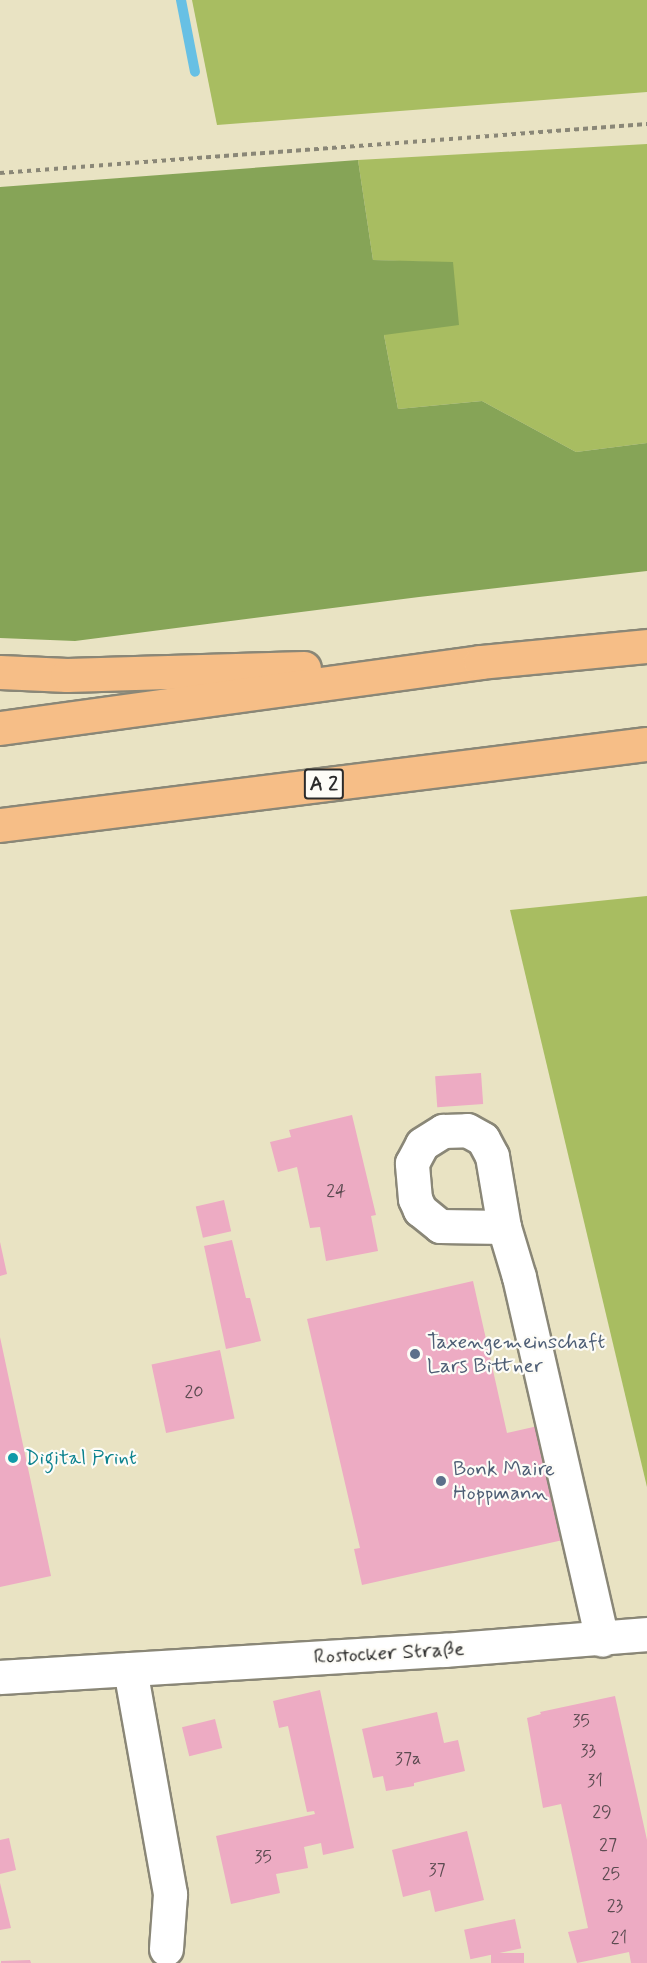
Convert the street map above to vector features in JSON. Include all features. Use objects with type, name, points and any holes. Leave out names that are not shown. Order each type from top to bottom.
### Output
[{"type":"highway","points":[[0,728],[480,662],[647,646]]},
{"type":"highway","points":[[0,672],[67,675],[480,662]]},
{"type":"highway","name":"A 2","points":[[0,825],[647,744]]},
{"type":"street","points":[[504,1227],[519,1277],[602,1640]]},
{"type":"street","name":"Rostocker Straße","points":[[0,1677],[602,1640],[647,1634]]},
{"type":"street","points":[[130,1669],[170,1894],[166,1949]]},
{"type":"path","points":[[0,173],[647,124]]},
{"type":"green space","points":[[192,0],[647,0],[647,92],[217,125]]},
{"type":"green space","points":[[647,144],[647,443],[576,452],[482,401],[398,409],[384,335],[453,263],[373,260],[358,160]]},
{"type":"green space","points":[[358,160],[373,260],[453,262],[459,325],[384,335],[398,409],[482,401],[576,452],[647,443],[647,571],[419,597],[75,641],[0,638],[0,187]]},
{"type":"green space","points":[[647,896],[647,1487],[510,910]]},
{"type":"building","points":[[481,1073],[483,1104],[437,1107],[435,1076]]},
{"type":"building","points":[[352,1115],[376,1215],[371,1216],[378,1251],[326,1261],[320,1227],[310,1228],[297,1167],[278,1172],[270,1142],[291,1137],[289,1130]]},
{"type":"building","points":[[224,1200],[231,1231],[203,1238],[196,1207]]},
{"type":"building","points":[[232,1240],[246,1298],[250,1298],[261,1341],[226,1349],[204,1246]]},
{"type":"building","points":[[0,1242],[7,1274],[0,1276]]},
{"type":"building","points":[[473,1281],[507,1433],[538,1426],[563,1540],[362,1585],[354,1549],[360,1548],[307,1319]]},
{"type":"building","name":"Digital Print","points":[[0,1337],[51,1576],[0,1587]]},
{"type":"building","points":[[220,1350],[235,1418],[166,1433],[152,1365]]},
{"type":"building","points":[[320,1690],[354,1848],[323,1855],[321,1843],[304,1847],[308,1868],[276,1874],[280,1893],[231,1904],[216,1836],[315,1814],[314,1811],[307,1812],[288,1726],[279,1728],[273,1701]]},
{"type":"building","points":[[615,1696],[647,1840],[647,1963],[631,1963],[629,1952],[577,1963],[568,1932],[588,1928],[561,1804],[543,1808],[527,1718],[541,1714],[540,1712]]},
{"type":"building","points":[[437,1712],[444,1743],[458,1740],[465,1771],[414,1783],[414,1786],[386,1791],[383,1776],[373,1778],[362,1729]]},
{"type":"building","points":[[215,1719],[222,1748],[189,1756],[182,1727]]},
{"type":"building","points":[[467,1831],[484,1900],[435,1912],[430,1890],[403,1897],[392,1850]]},
{"type":"building","points":[[9,1838],[16,1870],[0,1874],[0,1840]]},
{"type":"building","points":[[0,1883],[11,1928],[0,1930]]},
{"type":"building","points":[[515,1919],[521,1948],[470,1959],[464,1930]]},
{"type":"building","points":[[491,1953],[524,1953],[524,1963],[491,1963]]},
{"type":"building","points":[[30,1960],[31,1963],[1,1963],[1,1961]]},
{"type":"waterway","points":[[181,0],[195,72]]},
{"type":"place","name":"Taxengemeinschaft Lars Bittner","points":[[415,1354]]},
{"type":"place","name":"Digital Print","points":[[13,1458]]},
{"type":"place","name":"Bonk Maire Hoppmann","points":[[441,1481]]}]
